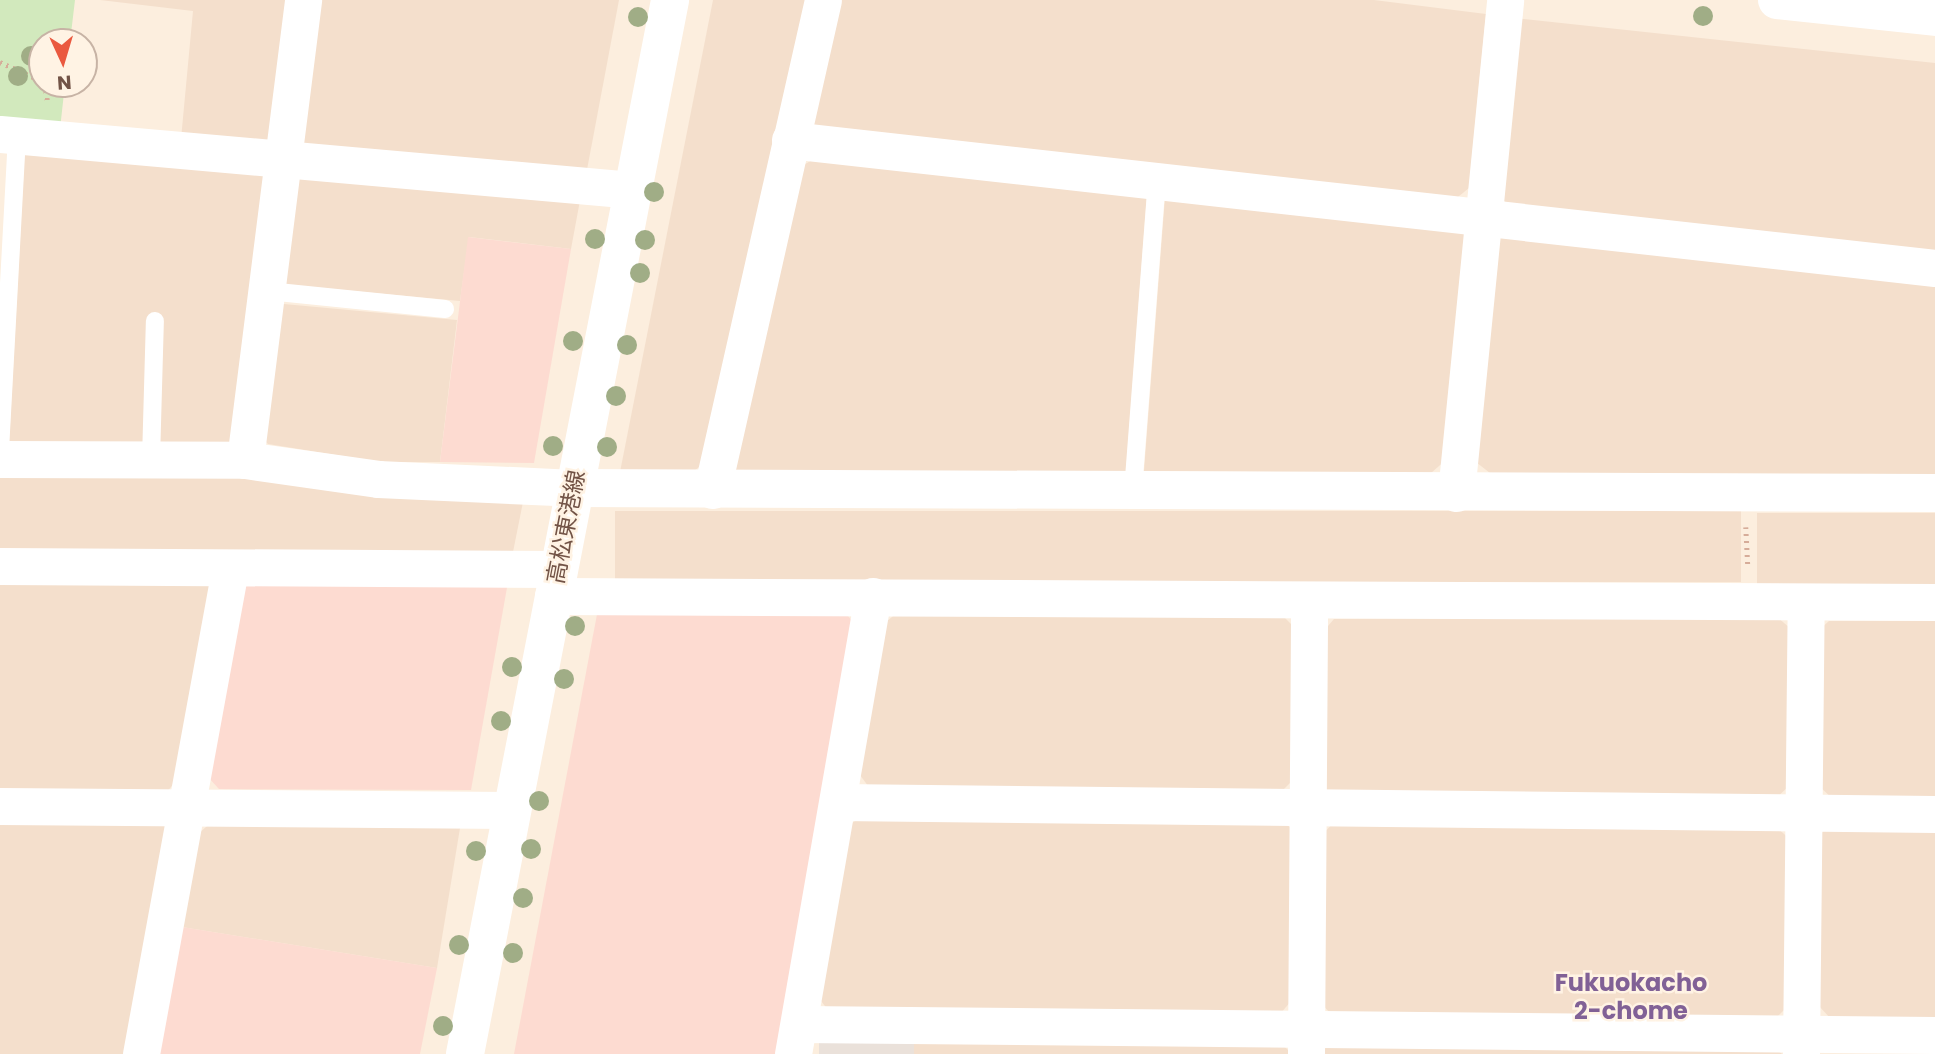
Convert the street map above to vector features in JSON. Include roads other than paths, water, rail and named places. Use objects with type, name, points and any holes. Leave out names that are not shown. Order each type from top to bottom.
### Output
[{"type":"street","points":[[246,460],[303,0]]},
{"type":"street","name":"高松東港線","points":[[465,1054],[670,0]]},
{"type":"street","points":[[712,490],[823,0]]},
{"type":"street","points":[[1456,493],[1479,218],[1505,0]]},
{"type":"street","points":[[1777,0],[1935,17]]},
{"type":"street","points":[[8,135],[284,156],[632,190]]},
{"type":"street","points":[[790,140],[1935,268]]},
{"type":"street","points":[[0,459],[246,460],[377,479],[574,488],[1935,493]]},
{"type":"street","points":[[0,566],[230,569],[873,596],[1309,603],[1935,602]]},
{"type":"street","points":[[141,1054],[189,805],[230,569]]},
{"type":"street","points":[[873,596],[796,1039],[1801,1044],[1935,1035]]},
{"type":"street","points":[[1801,1044],[1806,602]]},
{"type":"street","points":[[1306,1042],[1309,603]]},
{"type":"street","points":[[838,802],[1309,805],[1935,814]]},
{"type":"street","points":[[0,806],[189,805],[511,810]]},
{"type":"lane","points":[[0,450],[8,135]]},
{"type":"lane","points":[[1133,491],[1157,182]]},
{"type":"lane","points":[[268,291],[446,309]]},
{"type":"lane","points":[[151,460],[155,321]]},
{"type":"district","name":"Fukuokacho 2-chome","points":[[1631,997]]}]
